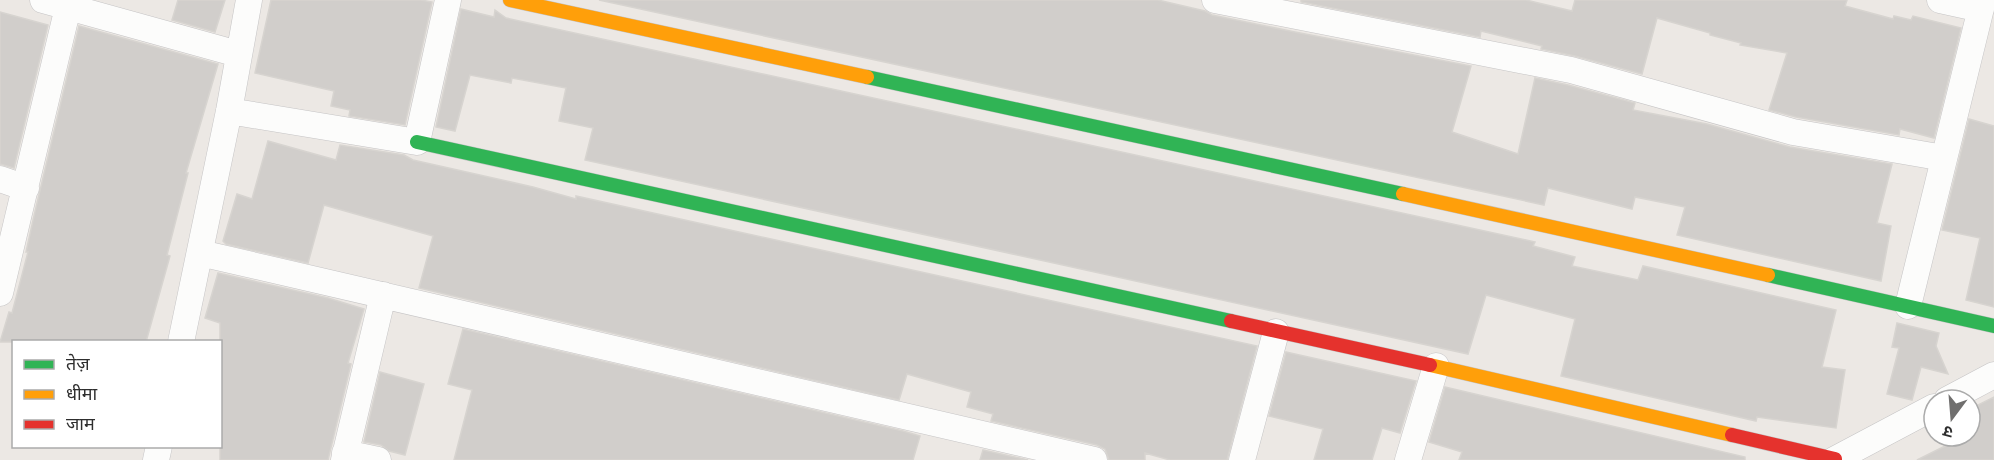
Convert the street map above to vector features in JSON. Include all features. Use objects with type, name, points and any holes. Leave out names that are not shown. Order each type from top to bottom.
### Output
[{"type":"street","points":[[43,0],[238,54]]},
{"type":"street","points":[[181,340],[229,111],[249,0]]},
{"type":"street","points":[[417,142],[448,0]]},
{"type":"street","points":[[510,0],[1173,142],[1994,326]]},
{"type":"street","points":[[1215,0],[1571,70],[1793,132],[1944,158]]},
{"type":"street","points":[[1908,306],[1982,4],[1940,0]]},
{"type":"street","points":[[0,293],[68,7]]},
{"type":"street","points":[[229,111],[417,142],[1436,366],[1835,460],[1922,413]]},
{"type":"street","points":[[0,179],[26,188]]},
{"type":"street","points":[[200,253],[1094,460]]},
{"type":"street","points":[[378,460],[344,456],[383,295]]},
{"type":"street","points":[[1242,460],[1276,332]]},
{"type":"street","points":[[1408,460],[1436,366]]},
{"type":"street","points":[[1970,388],[1994,375]]},
{"type":"building","points":[[178,0],[225,0],[215,32],[172,20]]},
{"type":"building","points":[[271,0],[421,0],[432,2],[405,125],[349,116],[350,110],[331,106],[334,91],[255,73]]},
{"type":"building","points":[[599,0],[1158,0],[1205,11],[1212,15],[1471,66],[1452,132],[1518,154],[1535,78],[1568,85],[1635,103],[1633,110],[1707,124],[1790,147],[1892,164],[1877,223],[1891,226],[1881,281],[1677,235],[1685,207],[1635,197],[1632,209],[1548,188],[1544,205]]},
{"type":"building","points":[[1301,0],[1526,0],[1572,11],[1575,0],[1847,0],[1845,6],[1893,19],[1894,16],[1911,20],[1913,16],[1961,28],[1934,138],[1900,129],[1899,135],[1769,110],[1787,53],[1740,45],[1741,43],[1657,18],[1642,74],[1541,49],[1542,46],[1481,31],[1480,37],[1301,2]]},
{"type":"building","points":[[461,9],[494,17],[495,10],[506,18],[1535,242],[1533,246],[1575,257],[1572,266],[1638,280],[1643,266],[1836,310],[1822,367],[1845,370],[1836,428],[1757,417],[1756,421],[1561,376],[1575,319],[1486,295],[1468,354],[585,160],[593,128],[559,121],[566,88],[512,78],[511,83],[470,75],[455,131],[436,127]]},
{"type":"building","points":[[0,12],[48,25],[14,168],[0,164]]},
{"type":"building","points":[[79,26],[218,64],[186,173],[188,173],[167,255],[170,256],[147,340],[12,340],[12,342],[0,342],[9,312],[12,313],[28,252],[26,252]]},
{"type":"building","points":[[1969,119],[1994,126],[1994,307],[1966,300],[1980,238],[1942,230]]},
{"type":"building","points":[[268,141],[336,160],[340,145],[404,155],[413,160],[576,199],[576,196],[1257,346],[1227,460],[1170,460],[1145,453],[1145,460],[1109,460],[1105,449],[1097,445],[991,421],[993,414],[967,407],[971,392],[907,374],[899,400],[419,288],[433,236],[324,205],[308,263],[226,244],[223,241],[237,194],[252,199]]},
{"type":"building","points":[[218,273],[328,298],[364,309],[348,363],[351,364],[328,460],[220,460],[222,340],[220,340],[220,323],[205,318]]},
{"type":"building","points":[[1897,323],[1939,333],[1936,346],[1948,374],[1921,367],[1912,400],[1887,394],[1899,348],[1892,347]]},
{"type":"building","points":[[463,329],[920,436],[913,460],[454,460],[472,390],[448,384]]},
{"type":"building","points":[[1286,352],[1416,381],[1400,433],[1382,428],[1372,460],[1314,460],[1323,429],[1269,416]]},
{"type":"building","points":[[380,372],[424,384],[405,455],[389,451],[381,445],[364,442]]},
{"type":"building","points":[[1445,387],[1745,457],[1745,460],[1459,460],[1462,452],[1429,442]]},
{"type":"building","points":[[1994,397],[1994,460],[1917,460],[1941,448],[1982,448],[1982,403]]},
{"type":"building","points":[[983,450],[1028,460],[980,460]]},
{"type":"traffic: fast","points":[[867,77],[1403,194]]},
{"type":"traffic: fast","points":[[417,142],[1231,321]]},
{"type":"traffic: fast","points":[[1768,275],[1994,326]]},
{"type":"traffic: slow","points":[[510,0],[867,77]]},
{"type":"traffic: slow","points":[[1403,194],[1768,275]]},
{"type":"traffic: slow","points":[[1430,365],[1732,435]]},
{"type":"traffic: jam","points":[[1231,321],[1430,365]]},
{"type":"traffic: jam","points":[[1732,435],[1835,459]]}]
